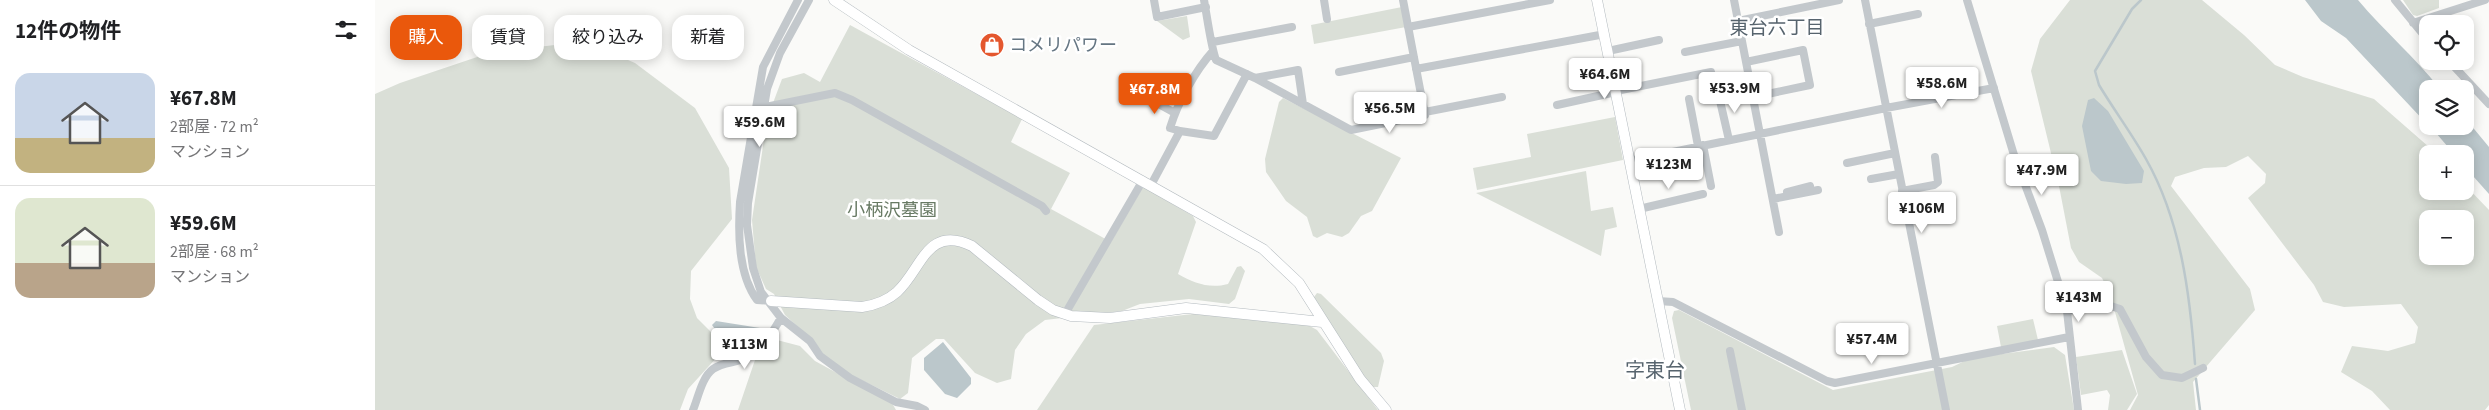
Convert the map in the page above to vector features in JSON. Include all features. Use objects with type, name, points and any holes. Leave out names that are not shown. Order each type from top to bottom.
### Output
[{"type":"street","points":[[797,0],[763,67],[747,225],[753,268],[761,292],[771,301],[781,318],[810,341],[820,356],[849,378],[896,402],[917,406],[925,410]]},
{"type":"street","points":[[760,108],[776,61],[809,0]]},
{"type":"street","points":[[834,0],[909,50],[1263,249],[1299,284],[1360,379],[1386,410]]},
{"type":"street","points":[[1154,0],[1157,17],[1214,0]]},
{"type":"street","points":[[1325,0],[1327,20]]},
{"type":"street","points":[[1403,0],[1425,112]]},
{"type":"street","points":[[1408,27],[1549,0]]},
{"type":"street","points":[[1597,0],[1680,410]]},
{"type":"street","points":[[1735,0],[1779,232]]},
{"type":"street","points":[[1738,21],[1839,0]]},
{"type":"street","points":[[1865,0],[1945,410]]},
{"type":"street","points":[[1967,0],[2014,155],[2042,230],[2067,311],[2079,410]]},
{"type":"street","points":[[2395,0],[2419,30]]},
{"type":"street","points":[[2413,23],[2485,0]]},
{"type":"street","points":[[1205,3],[1216,60],[1255,78],[1351,130],[1425,115],[1425,112],[1502,97]]},
{"type":"street","points":[[1869,24],[1919,14]]},
{"type":"street","points":[[1213,42],[1292,27]]},
{"type":"street","points":[[1416,69],[1605,34]]},
{"type":"street","points":[[1608,51],[1659,40]]},
{"type":"street","points":[[1685,52],[1742,41]]},
{"type":"street","points":[[1746,62],[1803,50],[1810,85],[1753,97]]},
{"type":"street","points":[[1213,51],[1204,61],[1175,113],[1170,128],[1214,136],[1247,74]]},
{"type":"street","points":[[1339,72],[1414,57]]},
{"type":"street","points":[[1255,78],[1298,70],[1303,104]]},
{"type":"street","points":[[2457,70],[2489,104]]},
{"type":"street","points":[[1557,105],[1711,72]]},
{"type":"street","points":[[1629,161],[1886,108],[1994,88]]},
{"type":"street","points":[[1718,92],[1729,140]]},
{"type":"street","points":[[760,108],[835,93],[1042,206],[1046,211]]},
{"type":"street","points":[[1144,96],[1175,113]]},
{"type":"street","points":[[1689,99],[1711,186]]},
{"type":"street","points":[[1065,314],[1180,131]]},
{"type":"street","points":[[1847,164],[1895,153]]},
{"type":"street","points":[[1902,191],[1933,185],[1938,182],[1935,157]]},
{"type":"street","points":[[1871,179],[1899,174]]},
{"type":"street","points":[[1773,198],[1809,186]]},
{"type":"street","points":[[1773,198],[1818,190]]},
{"type":"street","points":[[1639,209],[1703,194]]},
{"type":"street","points":[[771,301],[862,307],[887,300],[899,291],[926,251],[937,244],[950,240],[963,241],[973,246],[1038,300],[1065,314],[1110,318],[1187,308],[1323,322]]},
{"type":"street","points":[[1658,302],[1673,302],[1827,381],[1835,383],[2069,337]]},
{"type":"street","points":[[2067,311],[2108,305],[2119,309],[2146,357],[2162,375],[2182,378],[2203,368]]},
{"type":"street","points":[[693,410],[707,376],[713,369],[726,363],[747,358],[760,349],[781,318]]},
{"type":"street","points":[[1730,351],[1742,410]]},
{"type":"green space","points":[[2070,0],[2202,0],[2244,35],[2275,65],[2303,77],[2374,99],[2427,145],[2419,145],[2419,200],[2474,200],[2474,194],[2489,210],[2489,405],[2485,410],[2390,410],[2372,391],[2341,372],[2352,346],[2388,351],[2415,343],[2418,327],[2401,304],[2344,307],[2323,302],[2314,285],[2248,198],[2265,183],[2266,174],[2248,156],[2226,167],[2204,168],[2175,177],[2171,186],[2250,289],[2255,310],[2193,382],[2196,410],[2130,410],[2138,395],[2110,294],[2102,278],[2079,262],[2071,248],[2059,186],[2031,71],[2040,39]]},
{"type":"green space","points":[[2403,0],[2439,0],[2439,8],[2417,16],[2413,15]]},
{"type":"green space","points":[[1402,7],[1406,27],[1314,44],[1311,25]]},
{"type":"green space","points":[[1187,16],[1190,37],[1183,40],[1157,21]]},
{"type":"green space","name":"小柄沢墓園","points":[[850,25],[1022,119],[1011,142],[1070,173],[1051,209],[1111,242],[1143,187],[1193,216],[1196,222],[1178,274],[1202,284],[1214,286],[1228,284],[1237,267],[1241,266],[1245,271],[1235,299],[1229,304],[1189,299],[1140,304],[1122,311],[1045,320],[1026,334],[1015,350],[1011,379],[997,383],[975,373],[944,339],[936,339],[912,358],[908,393],[900,399],[821,360],[812,340],[785,315],[774,294],[766,289],[756,267],[752,220],[767,119],[782,79],[804,73],[820,82]]},
{"type":"green space","points":[[554,45],[554,60],[628,60],[635,63],[695,108],[729,168],[732,219],[691,271],[690,299],[697,318],[718,339],[719,355],[688,389],[680,410],[375,410],[375,94],[400,83],[472,59],[544,60],[544,46]]},
{"type":"green space","points":[[1283,98],[1401,158],[1372,211],[1361,216],[1349,233],[1342,237],[1327,233],[1317,238],[1313,236],[1307,217],[1286,201],[1266,172],[1265,159],[1279,102]]},
{"type":"green space","points":[[1615,117],[1623,160],[1477,190],[1473,168],[1531,157],[1527,134]]},
{"type":"green space","points":[[1586,171],[1591,211],[1613,207],[1617,227],[1605,230],[1601,256],[1476,193]]},
{"type":"green space","points":[[1317,293],[1321,294],[1381,353],[1384,361],[1378,387],[1368,384],[1320,308],[1314,297]]},
{"type":"green space","points":[[1679,310],[1833,390],[1952,367],[1971,358],[2054,347],[2065,355],[2074,410],[1691,410],[1672,318],[1674,311]]},
{"type":"green space","points":[[1193,314],[1306,324],[1317,330],[1378,410],[1037,410],[1094,325]]},
{"type":"green space","points":[[2033,319],[2038,340],[2001,347],[1997,326]]},
{"type":"green space","points":[[777,340],[800,346],[815,361],[892,403],[896,410],[738,410],[755,360]]},
{"type":"green space","points":[[2122,350],[2137,394],[2127,410],[2108,410],[2110,395],[2107,390],[2081,395],[2076,357]]},
{"type":"shaded area","points":[[2305,0],[2358,0],[2419,65],[2419,70],[2423,70],[2432,80],[2419,80],[2419,116],[2346,38],[2321,21]]},
{"type":"shaded area","points":[[2094,98],[2108,111],[2144,171],[2142,183],[2126,184],[2101,181],[2091,171],[2082,126],[2088,100]]},
{"type":"shaded area","points":[[2474,129],[2489,147],[2489,194],[2474,177],[2474,145],[2446,145],[2438,135],[2474,135]]},
{"type":"shaded area","points":[[716,321],[760,328],[763,334],[754,345],[734,344],[725,340],[717,332],[712,325]]},
{"type":"shaded area","points":[[943,342],[971,378],[971,384],[957,398],[945,394],[924,370],[924,358]]},
{"type":"waterway","points":[[2141,0],[2132,9],[2095,71],[2099,85],[2146,159],[2168,207],[2176,233],[2187,285],[2195,364]]},
{"type":"waterway","points":[[2196,379],[2200,410]]},
{"type":"place","name":"コメリパワー","points":[[992,45]]},
{"type":"district","name":"東台六丁目","points":[[1777,28]]},
{"type":"district","name":"字東台","points":[[1655,371]]}]
